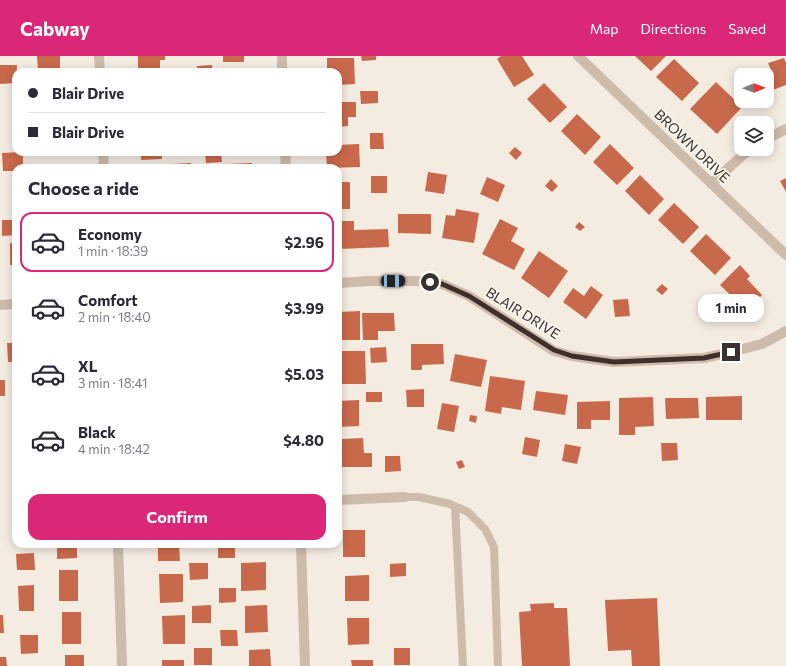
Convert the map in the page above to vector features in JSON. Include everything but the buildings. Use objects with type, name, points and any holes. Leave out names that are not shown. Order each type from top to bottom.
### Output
[{"type":"street","points":[[99,56],[100,68]]},
{"type":"street","points":[[282,56],[282,68]]},
{"type":"street","name":"BROWN DRIVE","points":[[578,56],[786,255]]},
{"type":"street","points":[[774,135],[786,129]]},
{"type":"street","points":[[712,184],[742,156]]},
{"type":"street","name":"BLAIR DRIVE","points":[[342,283],[417,281],[442,284],[469,296],[554,350],[572,356],[614,362],[704,358],[762,344],[786,331]]},
{"type":"street","points":[[0,305],[12,304]]},
{"type":"street","points":[[342,500],[405,497]]},
{"type":"street","points":[[118,548],[122,666]]},
{"type":"street","points":[[301,548],[305,666]]},
{"type":"lane","points":[[405,497],[419,497],[450,504],[468,512],[485,529],[494,547],[498,666]]},
{"type":"lane","points":[[455,506],[463,666]]},
{"type":"route","points":[[430,282],[442,284],[469,296],[554,350],[572,356],[614,362],[704,358],[731,352]]}]
